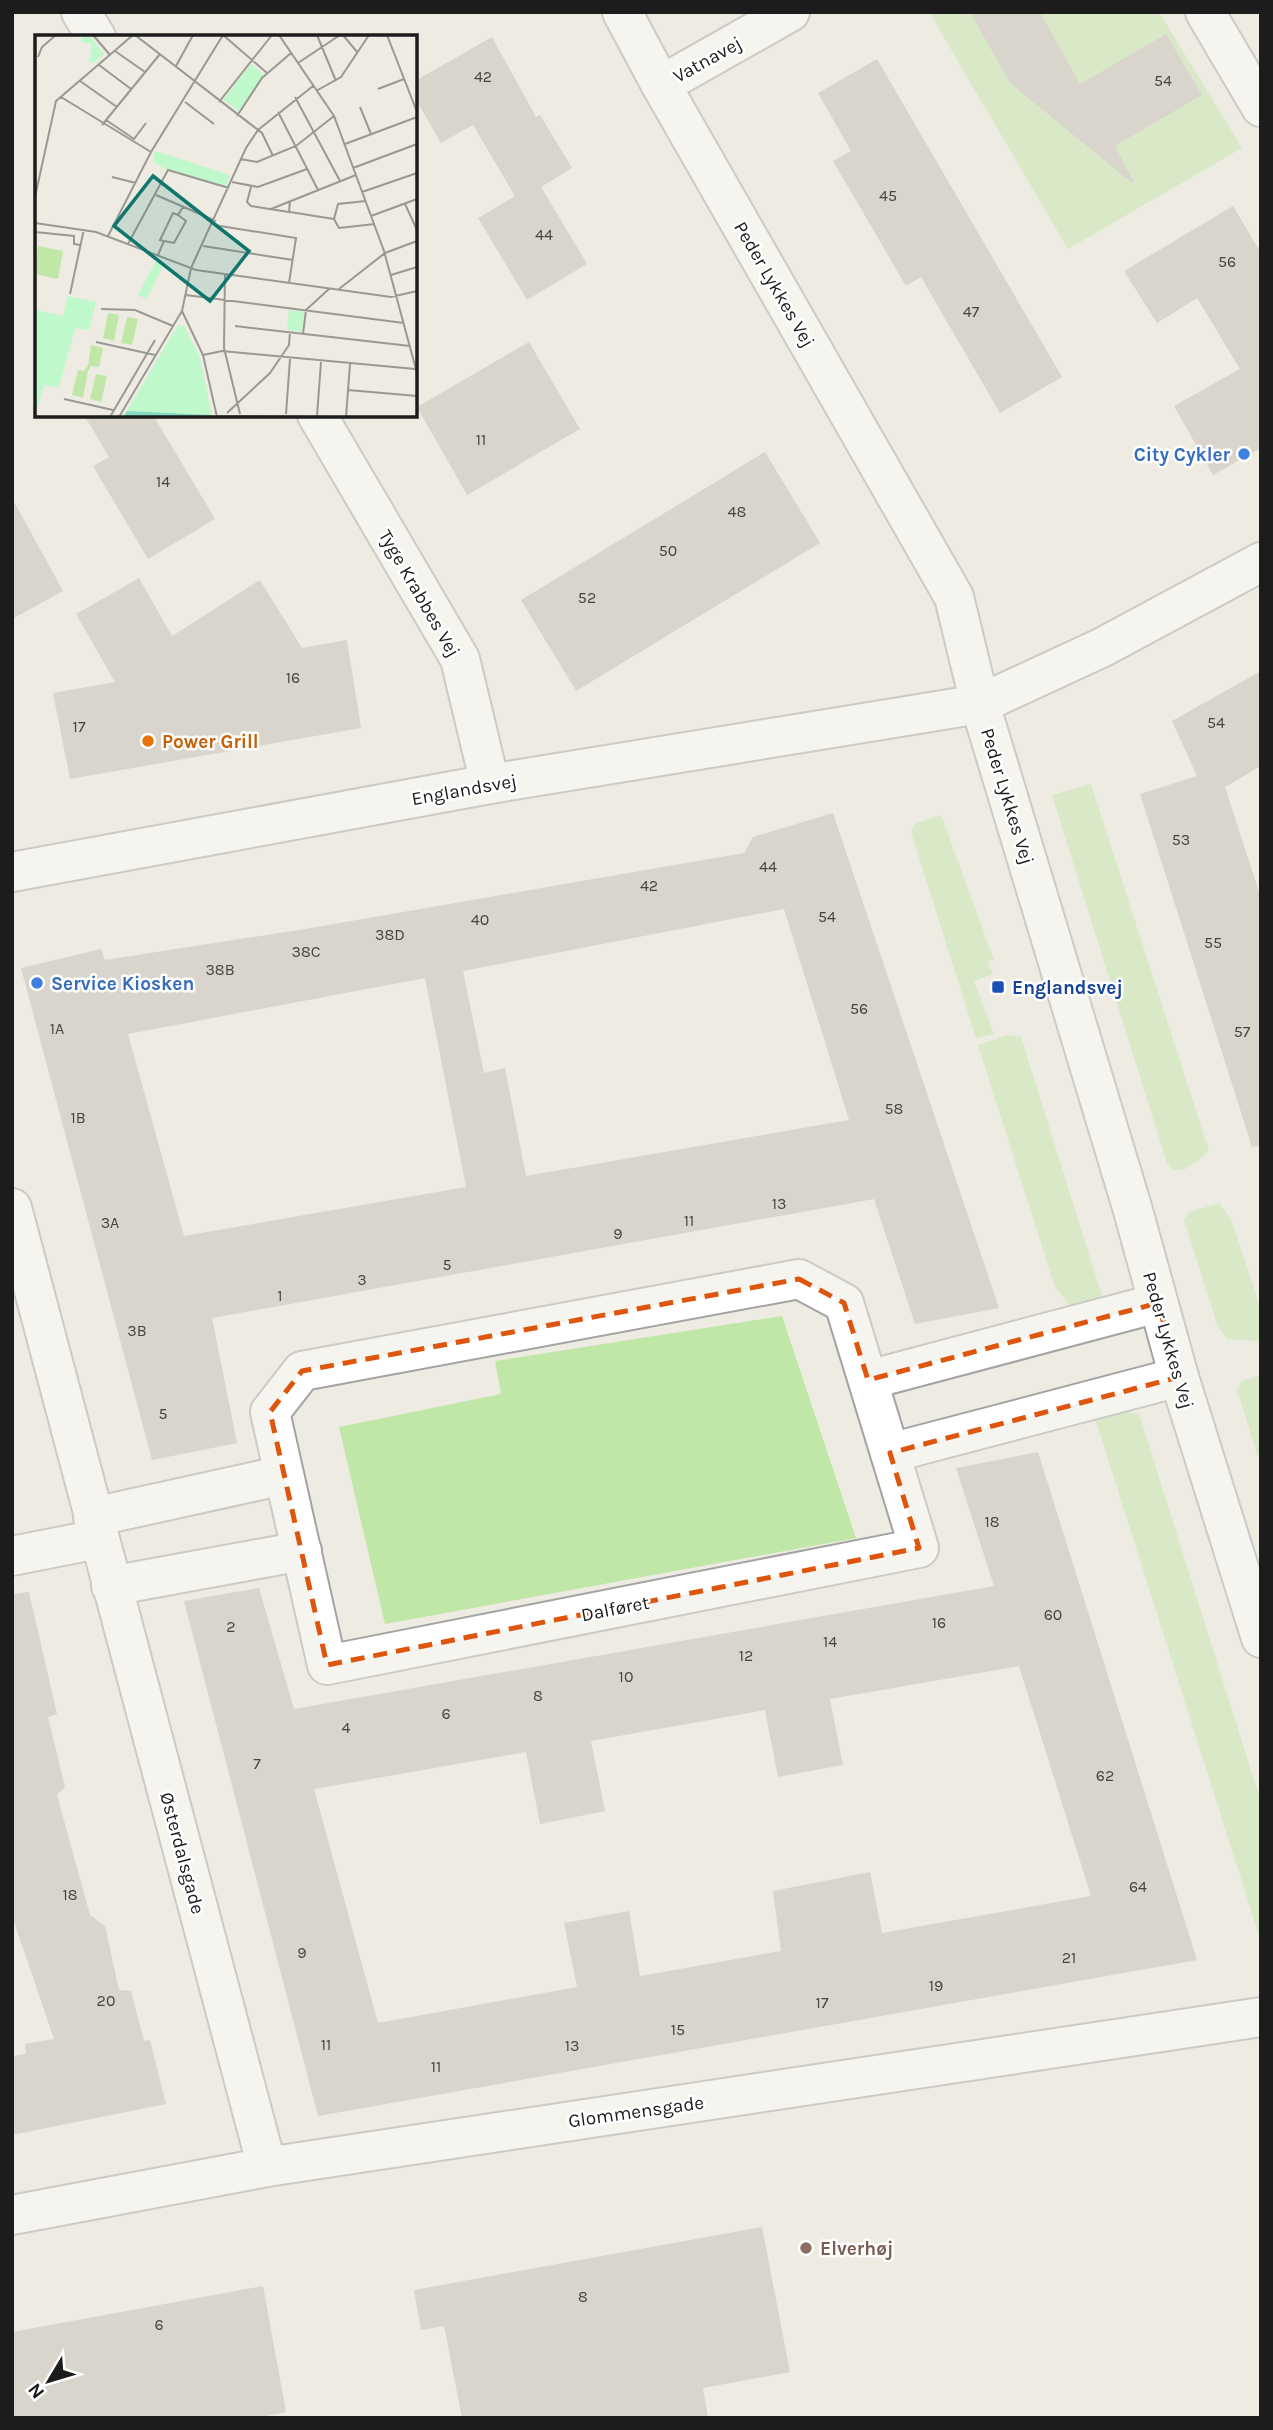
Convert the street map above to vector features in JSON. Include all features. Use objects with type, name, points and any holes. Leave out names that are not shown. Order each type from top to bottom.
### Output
[{"type":"street","points":[[81,12],[95,35]]},
{"type":"street","name":"Peder Lykkes Vej","points":[[622,12],[661,85],[954,597],[980,704],[1132,1207],[1179,1377],[1261,1638]]},
{"type":"street","name":"Vatnavej","points":[[661,85],[790,12]]},
{"type":"street","points":[[1205,12],[1261,107]]},
{"type":"street","name":"Tyge Krabbes Vej","points":[[318,416],[460,659],[490,784]]},
{"type":"street","name":"Englandsvej","points":[[13,871],[490,784],[980,704],[1103,647],[1261,562]]},
{"type":"street","name":"Østerdalsgade","points":[[12,1208],[267,2166]]},
{"type":"street","name":"Dalføret","points":[[799,1279],[845,1303],[890,1453],[919,1548],[327,1665],[270,1412],[302,1371],[799,1279]]},
{"type":"street","points":[[868,1380],[1158,1303]]},
{"type":"street","points":[[890,1453],[1179,1377]]},
{"type":"street","points":[[12,1556],[96,1528],[284,1475]]},
{"type":"street","points":[[111,1586],[302,1551]]},
{"type":"street","name":"Glommensgade","points":[[12,2215],[267,2166],[1261,2017]]},
{"type":"highlighted area","points":[[799,1279],[844,1303],[868,1380],[1158,1303],[1179,1377],[890,1453],[919,1548],[327,1665],[270,1412],[302,1371]]},
{"type":"green space","points":[[929,12],[1159,12],[1242,148],[1068,249]]},
{"type":"green space","points":[[1091,784],[1209,1151],[1186,1169],[1174,1171],[1167,1163],[1052,795]]},
{"type":"green space","points":[[941,815],[994,960],[988,961],[993,974],[974,981],[994,1034],[976,1038],[911,832],[915,824]]},
{"type":"green space","points":[[1008,1035],[1021,1037],[1102,1296],[1085,1309],[1075,1312],[1055,1287],[978,1045]]},
{"type":"green space","points":[[1219,1203],[1231,1219],[1261,1310],[1261,1341],[1227,1339],[1218,1327],[1184,1220],[1190,1212]]},
{"type":"green space","points":[[782,1316],[856,1538],[385,1624],[339,1427],[501,1394],[495,1361]]},
{"type":"green space","points":[[1261,1375],[1261,1466],[1237,1390],[1242,1381]]},
{"type":"green space","points":[[1118,1410],[1139,1414],[1261,1802],[1261,1942],[1095,1418]]},
{"type":"building","points":[[970,12],[1040,12],[1080,84],[1166,34],[1202,95],[1115,146],[1134,182],[1132,183],[1010,83]]},
{"type":"building","points":[[492,37],[536,117],[540,115],[572,168],[541,187],[587,264],[527,300],[478,218],[515,196],[473,125],[441,143],[416,100],[416,80]]},
{"type":"building","points":[[877,59],[1062,377],[1000,413],[921,277],[906,286],[833,161],[851,151],[818,93]]},
{"type":"building","points":[[1233,206],[1261,253],[1261,448],[1213,475],[1174,406],[1240,369],[1197,298],[1157,323],[1124,271]]},
{"type":"building","points":[[529,342],[580,429],[467,495],[417,407]]},
{"type":"building","points":[[85,416],[154,416],[215,519],[148,559],[93,466],[109,457]]},
{"type":"building","points":[[765,452],[820,543],[576,691],[521,600]]},
{"type":"building","points":[[12,498],[63,591],[12,619]]},
{"type":"building","points":[[139,578],[172,636],[260,580],[302,648],[347,640],[361,728],[70,779],[53,693],[115,682],[76,614]]},
{"type":"building","points":[[1261,671],[1261,766],[1225,787],[1261,898],[1261,1146],[1252,1147],[1140,794],[1197,776],[1172,721]]},
{"type":"building","points":[[833,813],[999,1308],[915,1324],[874,1199],[212,1318],[237,1443],[152,1460],[21,968],[101,949],[105,960],[305,929],[744,853],[753,837]],"holes":[[[784,909],[849,1120],[526,1176],[505,1068],[484,1073],[463,971]],[[425,978],[466,1187],[184,1236],[128,1034]]]},
{"type":"building","points":[[1038,1452],[1197,1960],[318,2116],[184,1601],[259,1588],[294,1709],[994,1586],[956,1468]],"holes":[[[1019,1666],[1091,1896],[882,1933],[870,1872],[773,1891],[781,1951],[640,1976],[629,1911],[564,1923],[577,1987],[378,2023],[314,1789],[526,1752],[540,1824],[605,1811],[591,1741],[765,1710],[778,1777],[843,1765],[830,1699]]]},
{"type":"building","points":[[29,1592],[57,1714],[48,1717],[65,1787],[57,1795],[90,1915],[105,1926],[119,1990],[131,1991],[144,2041],[150,2040],[166,2104],[12,2135],[12,2056],[26,2054],[25,2044],[54,2039],[12,1916],[12,1594]]},
{"type":"building","points":[[762,2227],[790,2372],[703,2388],[708,2418],[462,2418],[444,2326],[421,2330],[414,2290]]},
{"type":"building","points":[[263,2286],[286,2412],[257,2418],[12,2418],[12,2332]]},
{"type":"place","name":"City Cykler","points":[[1244,454]]},
{"type":"place","name":"Power Grill","points":[[148,741]]},
{"type":"place","name":"Service Kiosken","points":[[37,983]]},
{"type":"place","name":"Englandsvej","points":[[998,987]]},
{"type":"place","name":"Elverhøj","points":[[806,2248]]}]
